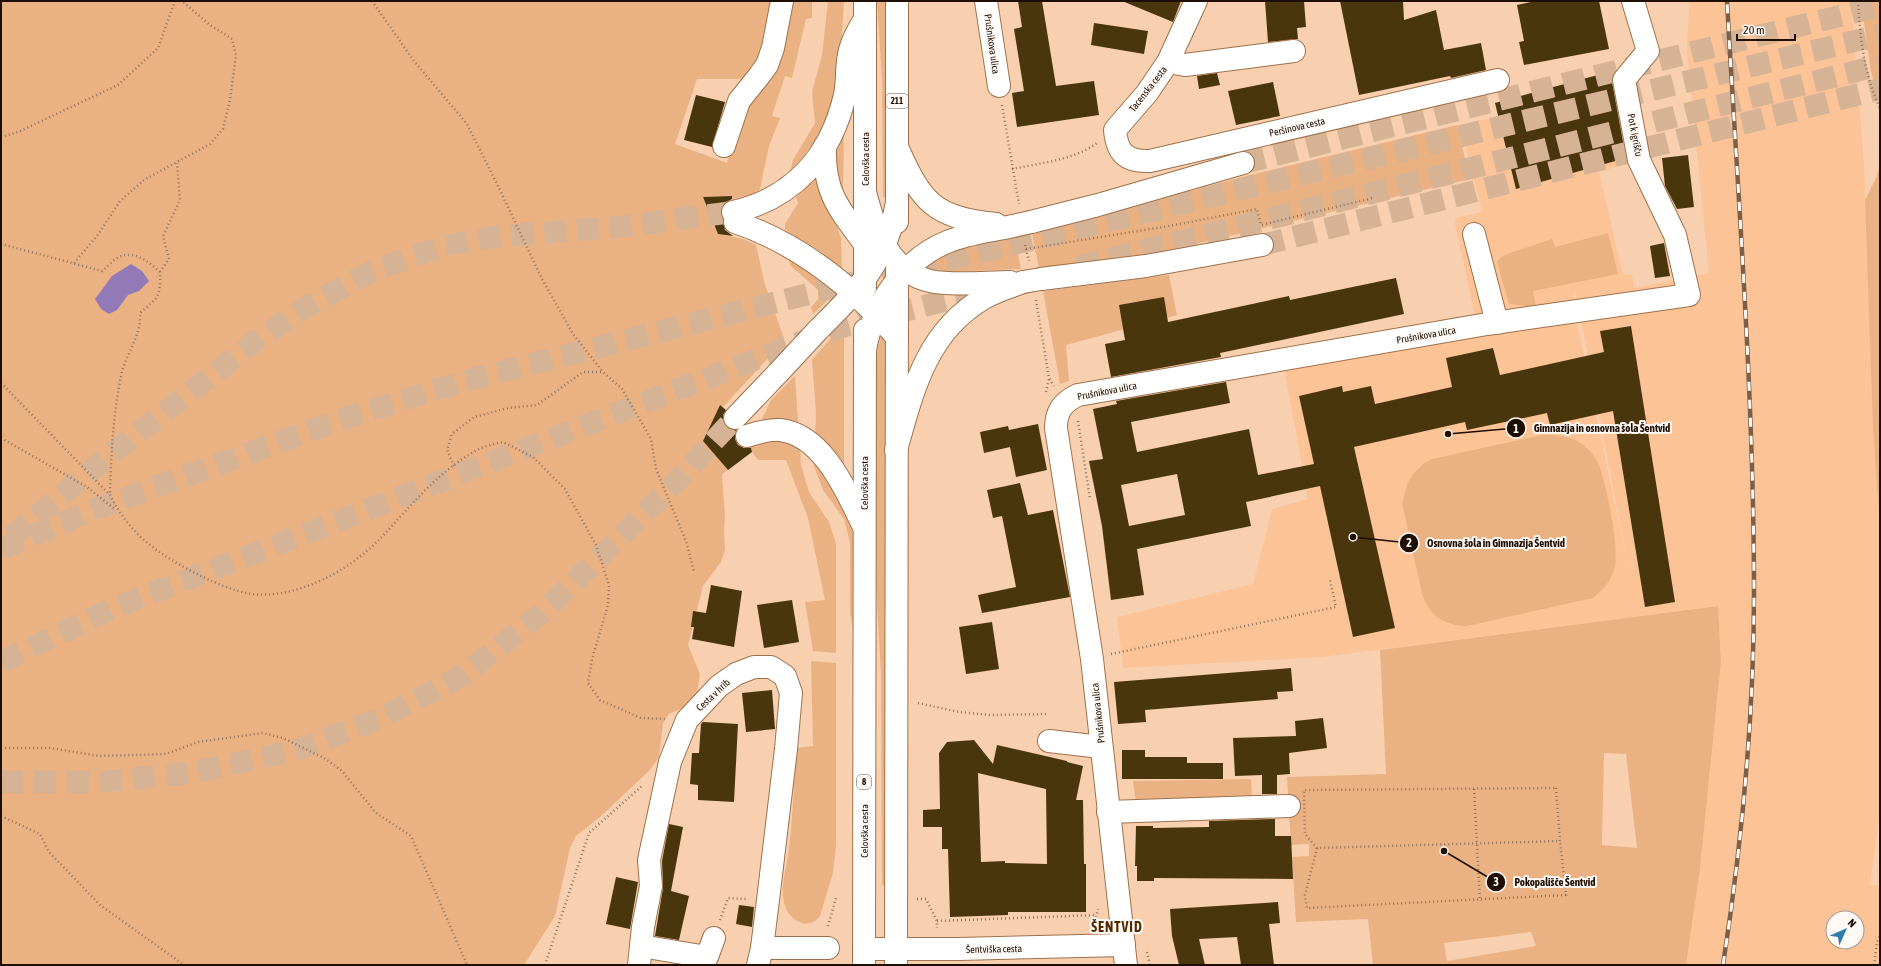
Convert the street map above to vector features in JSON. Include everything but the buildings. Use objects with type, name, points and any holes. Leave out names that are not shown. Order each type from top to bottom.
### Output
[{"type":"main road","points":[[724,146],[739,101],[767,65],[773,48],[782,1]]},
{"type":"main road","name":"211","points":[[890,260],[893,221],[897,202],[897,1]]},
{"type":"main road","name":"Prušnikova ulica","points":[[986,1],[999,86]]},
{"type":"main road","name":"Tacenska cesta","points":[[1115,130],[1147,93],[1168,62],[1196,1]]},
{"type":"main road","name":"Pot k igrišču","points":[[1633,1],[1648,51],[1624,80],[1639,160],[1675,235],[1689,295]]},
{"type":"main road","points":[[865,10],[849,55],[845,95],[825,146],[815,162],[794,184],[740,217],[787,244],[865,297],[897,337]]},
{"type":"main road","name":"Celovška cesta","points":[[865,10],[865,192],[870,213],[890,260]]},
{"type":"main road","points":[[1168,62],[1184,65],[1294,51]]},
{"type":"main road","name":"Peršinova cesta","points":[[1115,130],[1118,145],[1126,157],[1135,160],[1150,161],[1498,80]]},
{"type":"main road","points":[[825,146],[824,164],[827,180],[837,206],[890,260],[923,279],[940,282],[1032,280],[1146,266],[1262,245]]},
{"type":"main road","points":[[897,147],[916,185],[934,206],[957,218],[1022,224]]},
{"type":"main road","points":[[865,297],[873,269],[890,260],[925,254],[946,242],[966,236],[1098,205],[1242,163]]},
{"type":"main road","points":[[1474,234],[1497,323]]},
{"type":"main road","points":[[864,527],[845,489],[814,445],[792,433],[780,430],[768,431],[741,427],[778,373],[817,331],[865,297],[890,260]]},
{"type":"main road","points":[[890,260],[897,337],[896,957]]},
{"type":"main road","points":[[896,450],[917,378],[934,347],[947,329],[977,302],[992,294],[1032,280]]},
{"type":"main road","name":"Prušnikova ulica","points":[[1125,955],[1092,659],[1056,428],[1056,419],[1060,409],[1066,402],[1078,395],[1497,323],[1689,295]]},
{"type":"main road","name":"Celovška cesta","points":[[864,957],[865,350],[869,329],[865,297]]},
{"type":"main road","name":"Cesta v hrib","points":[[640,956],[650,886],[649,860],[670,762],[686,720],[719,686],[736,674],[754,667],[771,667],[785,676],[791,693],[786,749],[760,957]]},
{"type":"main road","points":[[1048,741],[1101,747]]},
{"type":"main road","points":[[1108,812],[1289,806]]},
{"type":"main road","points":[[640,956],[707,957],[714,938]]},
{"type":"main road","points":[[760,957],[828,948]]},
{"type":"main road","name":"Šentviška cesta","points":[[864,957],[896,957],[959,949],[1125,955]]},
{"type":"path","points":[[1,137],[18,132],[118,85],[158,48],[175,1]]},
{"type":"path","points":[[74,263],[97,236],[120,201],[144,180],[210,144],[223,129],[230,100],[236,55],[232,39],[210,25],[182,1]]},
{"type":"path","points":[[372,1],[414,61],[467,124],[542,279],[573,334],[603,372],[622,390],[651,439],[656,470],[686,541],[694,572]]},
{"type":"path","points":[[1858,1],[1859,20],[1870,82],[1880,108]]},
{"type":"path","points":[[999,86],[1049,378],[1066,402]]},
{"type":"path","points":[[1012,169],[1080,152],[1094,146],[1115,130]]},
{"type":"path","points":[[110,495],[112,440],[121,376],[125,359],[137,337],[141,324],[140,313],[154,302],[161,289],[160,272],[170,259],[164,236],[180,200],[177,163]]},
{"type":"path","points":[[1026,249],[1169,226],[1256,209],[1261,225],[1373,198]]},
{"type":"path","points":[[1,244],[102,271],[119,257],[134,256],[147,260],[160,272]]},
{"type":"path","points":[[454,466],[447,450],[452,434],[474,417],[508,408],[537,405],[583,372],[603,372]]},
{"type":"path","points":[[1,383],[110,495],[118,511],[136,533],[164,557],[216,584],[246,593],[274,594],[303,588],[339,572],[378,541],[412,502],[454,466],[478,450],[502,442],[533,457],[565,488],[596,545],[609,585],[608,605],[592,659],[588,683],[600,700],[641,718],[686,720]]},
{"type":"path","points":[[1,438],[87,487],[118,511]]},
{"type":"path","points":[[1092,659],[1336,607],[1330,580]]},
{"type":"path","points":[[918,703],[959,712],[990,715],[1046,714]]},
{"type":"path","points":[[1,748],[50,748],[100,756],[166,754],[198,742],[263,733],[283,738],[324,758],[342,771],[376,813],[411,836],[466,965]]},
{"type":"path","points":[[545,965],[589,833],[647,782]]},
{"type":"path","points":[[1474,788],[1480,900]]},
{"type":"path","points":[[1556,788],[1566,895],[1307,908],[1305,895],[1317,848],[1305,834],[1304,790],[1556,788]]},
{"type":"path","points":[[1,816],[40,834],[48,852],[100,905],[184,965]]},
{"type":"path","points":[[1317,848],[1560,841]]},
{"type":"path","points":[[714,938],[728,898],[768,900]]},
{"type":"path","points":[[828,926],[836,898]]},
{"type":"path","points":[[915,899],[926,899],[937,921],[937,928]]},
{"type":"path","points":[[937,921],[1096,915]]},
{"type":"path","points":[[1874,965],[1877,942],[1880,936]]},
{"type":"shaded area","points":[[1,1],[776,1],[764,55],[743,79],[697,79],[675,144],[727,163],[744,105],[790,1],[812,1],[812,18],[806,19],[792,78],[785,76],[772,116],[780,118],[769,146],[760,189],[754,194],[732,199],[732,196],[703,197],[718,234],[743,239],[756,245],[765,285],[784,338],[778,346],[779,351],[776,354],[774,352],[723,407],[720,405],[703,441],[728,470],[722,474],[725,517],[725,550],[721,562],[703,586],[688,645],[700,674],[697,693],[682,708],[669,714],[663,723],[659,757],[650,770],[601,816],[576,836],[570,848],[555,916],[524,965],[1,965]]},
{"type":"shaded area","points":[[828,1],[844,1],[841,53],[836,87],[826,120],[818,136],[790,173],[793,160],[815,123],[812,92],[822,55]]},
{"type":"shaded area","points":[[877,1],[886,1],[887,197],[883,197],[882,80]]},
{"type":"shaded area","points":[[1689,1],[1851,1],[1864,164],[1873,429],[1880,528],[1880,812],[1870,885],[1880,885],[1880,965],[1686,965],[1700,869],[1721,661],[1718,606],[1323,657],[1123,668],[1117,617],[1253,584],[1272,509],[1308,499],[1284,368],[1479,334],[1455,224],[1456,218],[1482,212],[1460,125],[1498,116],[1495,103],[1619,70],[1639,160],[1599,172],[1623,275],[1632,274],[1634,288],[1709,273],[1687,52]],"holes":[[[1574,289],[1629,572],[1576,317]]]},
{"type":"shaded area","points":[[1861,1],[1880,1],[1880,99],[1871,72]]},
{"type":"shaded area","points":[[1457,125],[1470,179],[1179,248],[1143,255],[1039,268],[1032,234],[1246,176]]},
{"type":"shaded area","points":[[843,130],[843,194],[837,185],[833,155]]},
{"type":"shaded area","points":[[1880,164],[1879,515],[1873,429],[1865,200],[1877,176]]},
{"type":"shaded area","points":[[819,174],[841,238],[842,270],[821,252],[785,230],[785,224],[798,203],[796,197]]},
{"type":"shaded area","points":[[1608,233],[1618,274],[1533,291],[1536,307],[1509,304],[1497,262],[1502,256],[1552,239],[1555,247]]},
{"type":"shaded area","points":[[1015,238],[1021,269],[947,272],[930,268],[935,262],[955,252],[982,244]]},
{"type":"shaded area","points":[[789,259],[834,289],[833,295],[813,314],[811,307],[818,299],[818,290],[790,265]]},
{"type":"shaded area","points":[[131,264],[142,271],[149,281],[139,291],[128,295],[117,310],[109,314],[101,309],[95,299],[112,276]]},
{"type":"shaded area","points":[[1169,275],[1177,315],[1066,345],[1069,381],[1060,384],[1043,291]]},
{"type":"shaded area","points":[[842,325],[844,327],[844,470],[853,533],[853,628],[850,613],[850,542],[844,519],[823,490],[814,466],[816,412],[812,360]]},
{"type":"shaded area","points":[[884,328],[886,329],[885,885],[882,885],[881,675],[875,566],[876,364],[878,346]]},
{"type":"shaded area","points":[[795,376],[801,465],[809,492],[829,522],[836,543],[836,653],[813,651],[805,602],[825,600],[808,518],[786,460],[758,460],[752,452],[750,445],[771,400]]},
{"type":"shaded area","points":[[1542,435],[1559,436],[1575,440],[1585,446],[1598,463],[1605,484],[1615,544],[1615,566],[1610,580],[1593,598],[1467,626],[1459,626],[1445,622],[1434,614],[1429,608],[1422,594],[1402,503],[1408,482],[1414,473],[1424,463],[1432,459]]},
{"type":"shaded area","points":[[1718,606],[1721,661],[1700,869],[1686,965],[1373,965],[1368,919],[1296,922],[1292,857],[1309,856],[1309,844],[1291,845],[1287,777],[1386,774],[1380,650]],"holes":[[[1604,753],[1626,754],[1637,848],[1602,845]],[[1531,932],[1536,946],[1447,961],[1444,943]]]},
{"type":"shaded area","points":[[811,661],[836,663],[836,845],[833,873],[820,916],[807,924],[799,922],[789,914],[783,899],[783,885],[790,836],[796,748],[813,746]]},
{"type":"shaded area","points":[[1251,779],[1252,802],[1136,803],[1133,781]]},
{"type":"tunnel","points":[[1243,163],[1880,6]]},
{"type":"tunnel","points":[[1,549],[95,509],[336,421],[461,382],[840,286],[1880,35]]},
{"type":"tunnel","points":[[1078,267],[1880,65]]},
{"type":"tunnel","points":[[1262,245],[1880,89]]},
{"type":"tunnel","points":[[11,537],[97,465],[254,342],[309,305],[372,271],[446,245],[500,236],[618,227],[733,212]]},
{"type":"tunnel","points":[[1,662],[113,608],[834,329],[998,287]]},
{"type":"tunnel","points":[[1,782],[97,782],[190,773],[297,750],[380,718],[460,677],[542,613],[671,487],[735,418]]},
{"type":"railway","points":[[1723,965],[1736,872],[1746,779],[1752,686],[1754,593],[1748,371],[1727,1]]},
{"type":"place","name":"Gimnazija in osnovna šola Šentvid","points":[[1448,434]]},
{"type":"place","name":"Osnovna šola in Gimnazija Šentvid","points":[[1353,537]]},
{"type":"place","name":"Pokopališče Šentvid","points":[[1444,851]]},
{"type":"district","name":"ŠENTVID","points":[[1117,927]]}]
